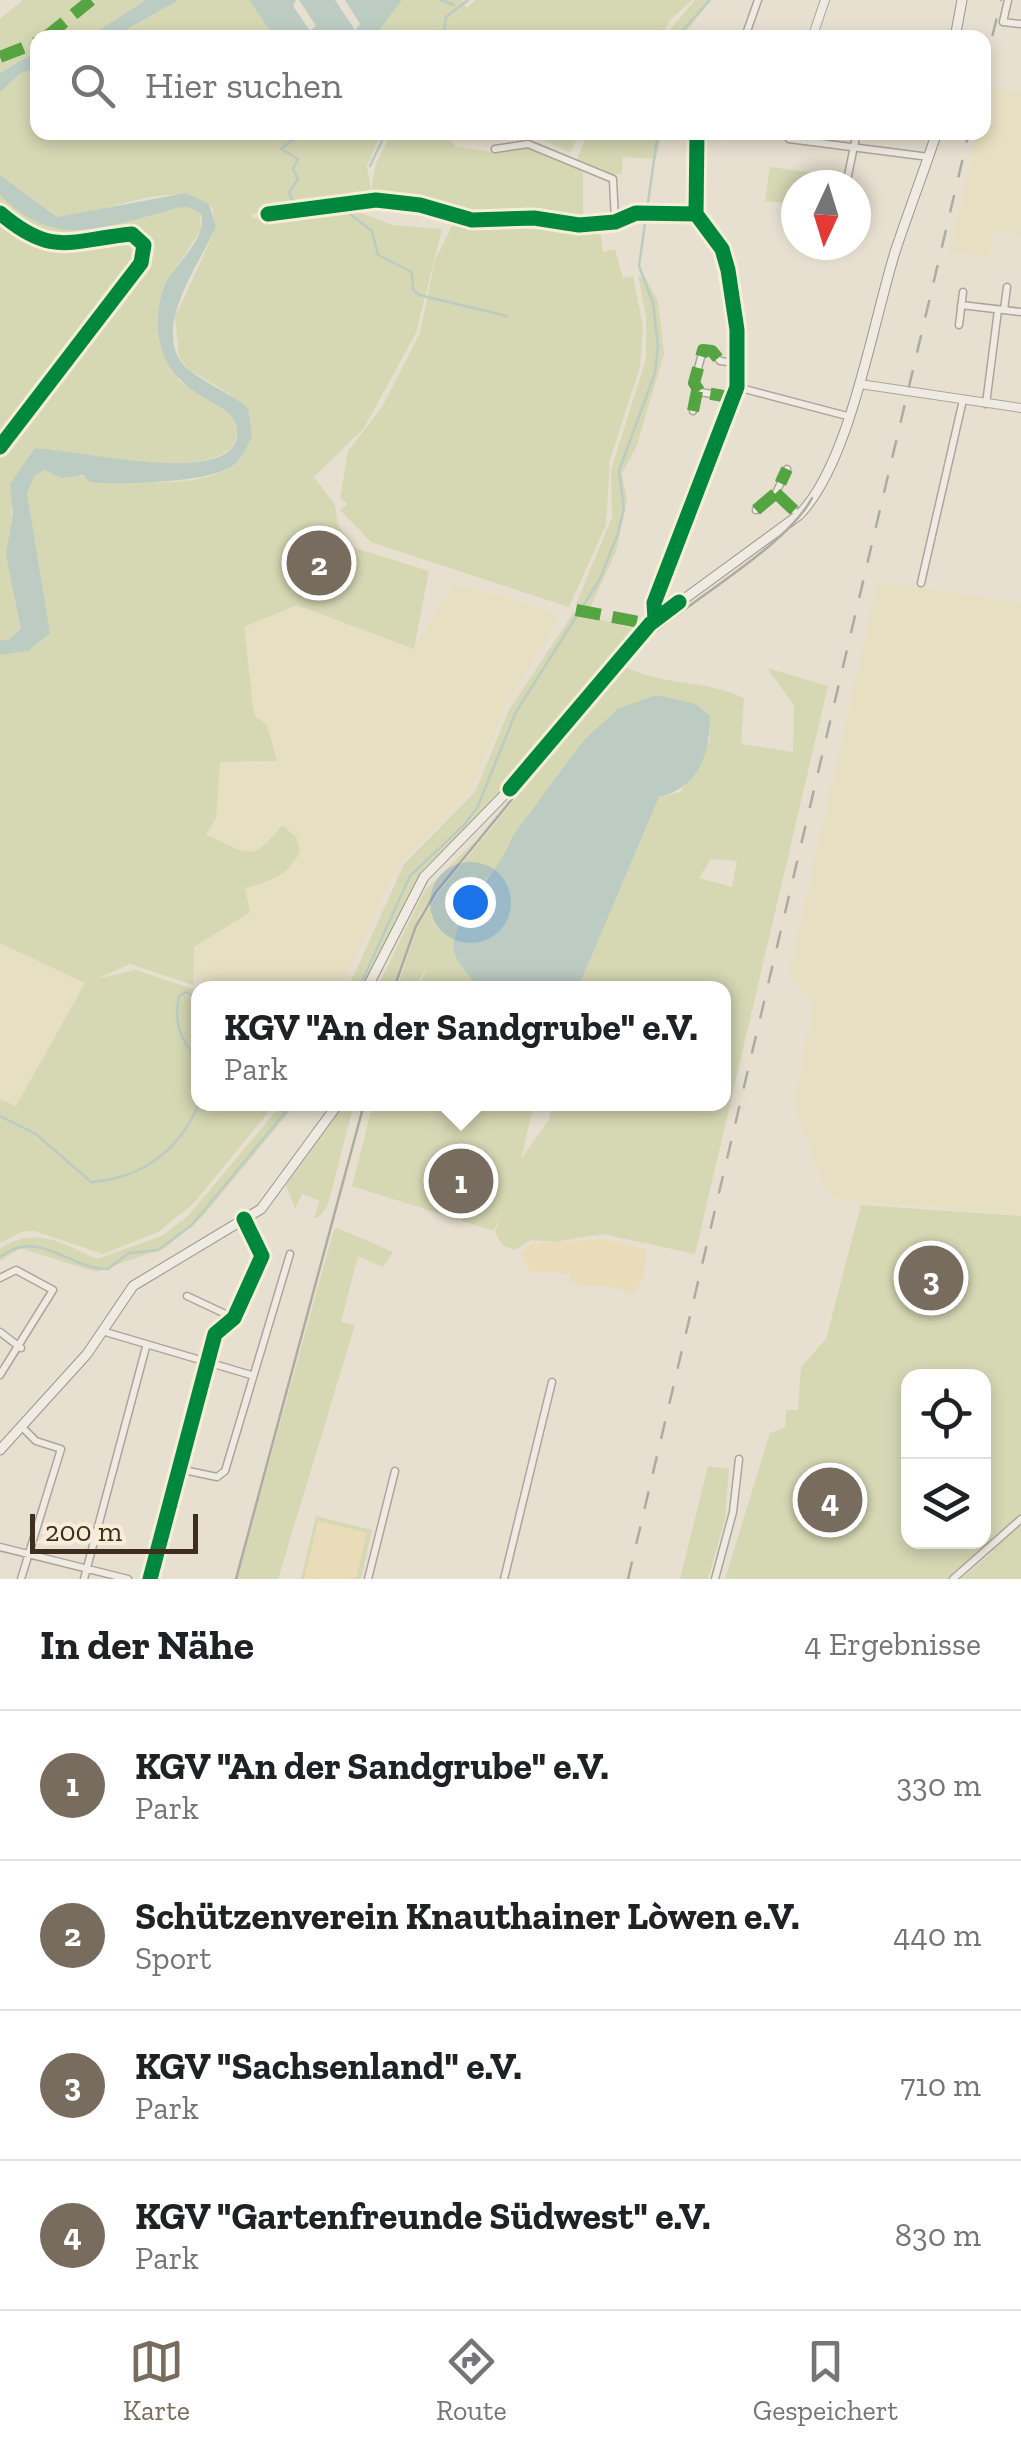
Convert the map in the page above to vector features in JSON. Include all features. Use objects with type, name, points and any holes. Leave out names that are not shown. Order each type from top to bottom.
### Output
[{"type":"main road","points":[[956,30],[962,0]]},
{"type":"main road","points":[[371,981],[424,878],[510,789],[655,619],[799,515],[812,498],[860,384],[895,251],[934,140]]},
{"type":"main road","points":[[1,1448],[102,1331],[132,1286],[269,1201],[333,1111]]},
{"type":"street","points":[[747,30],[758,0]]},
{"type":"street","points":[[815,30],[825,0]]},
{"type":"street","points":[[1008,0],[1003,22],[1021,24]]},
{"type":"street","points":[[655,619],[654,603],[737,387],[738,363],[725,260],[696,214],[697,140]]},
{"type":"street","points":[[797,140],[929,157]]},
{"type":"street","points":[[849,170],[855,140]]},
{"type":"street","points":[[495,149],[528,144],[613,179],[615,222]]},
{"type":"street","points":[[268,214],[376,200],[420,205],[472,220],[534,218],[579,225],[649,214],[696,214]]},
{"type":"street","points":[[986,404],[1007,287]]},
{"type":"street","points":[[959,325],[963,292]]},
{"type":"street","points":[[962,306],[1021,312]]},
{"type":"street","points":[[694,411],[694,383],[703,350],[712,350],[720,361],[738,363]]},
{"type":"street","points":[[860,384],[1021,408]]},
{"type":"street","points":[[737,387],[847,416]]},
{"type":"street","points":[[697,391],[734,398]]},
{"type":"street","points":[[920,583],[963,400]]},
{"type":"street","points":[[756,510],[776,494],[787,469]]},
{"type":"street","points":[[776,494],[799,515]]},
{"type":"street","points":[[150,1579],[215,1334],[234,1318],[262,1256],[244,1219]]},
{"type":"street","points":[[178,1469],[217,1476],[225,1471],[251,1375],[272,1325],[290,1254]]},
{"type":"street","points":[[0,1278],[16,1270],[53,1290],[21,1348],[0,1376]]},
{"type":"street","points":[[187,1296],[234,1318]]},
{"type":"street","points":[[102,1331],[251,1375]]},
{"type":"street","points":[[0,1332],[21,1348]]},
{"type":"street","points":[[84,1579],[146,1346]]},
{"type":"street","points":[[504,1579],[552,1382]]},
{"type":"street","points":[[20,1579],[61,1449],[36,1442],[22,1427]]},
{"type":"street","points":[[715,1579],[733,1512],[739,1459]]},
{"type":"street","points":[[368,1579],[395,1471]]},
{"type":"street","points":[[953,1579],[1021,1519]]},
{"type":"street","points":[[0,1547],[128,1579]]},
{"type":"shaded area","points":[[146,0],[179,0],[126,30],[99,30]]},
{"type":"shaded area","points":[[249,0],[296,0],[293,6],[309,30],[270,30]]},
{"type":"shaded area","points":[[299,0],[335,0],[355,30],[311,30],[316,26]]},
{"type":"shaded area","points":[[345,0],[402,0],[379,30],[355,30],[360,24]]},
{"type":"shaded area","points":[[30,55],[30,71],[21,73],[0,92],[0,73]]},
{"type":"shaded area","points":[[991,87],[1021,91],[1021,235],[993,232],[990,257],[950,252],[975,140],[991,140]]},
{"type":"shaded area","points":[[0,175],[57,217],[186,193],[209,204],[216,227],[181,298],[173,337],[177,355],[189,370],[248,408],[252,437],[235,464],[206,476],[118,483],[90,482],[83,475],[61,478],[45,470],[35,475],[27,493],[50,633],[28,651],[0,655],[0,640],[8,640],[21,629],[6,555],[13,513],[10,484],[34,449],[188,463],[216,458],[234,446],[236,424],[222,408],[197,393],[172,370],[158,330],[163,290],[196,240],[202,222],[200,213],[183,207],[92,229],[55,228],[37,222],[0,195]]},
{"type":"shaded area","points":[[878,581],[1021,603],[1021,1215],[836,1199],[826,1192],[794,1104],[813,1006],[789,973]]},
{"type":"shaded area","points":[[454,584],[516,600],[559,617],[505,707],[471,790],[394,871],[345,981],[200,980],[193,974],[194,947],[219,927],[245,888],[274,880],[261,851],[251,854],[206,836],[216,818],[219,762],[265,764],[267,726],[254,715],[243,627],[297,605],[414,649]]},
{"type":"shaded area","points":[[656,695],[696,704],[710,716],[708,744],[700,767],[684,786],[659,797],[581,981],[472,981],[455,955],[454,943],[466,912],[512,837],[584,740],[618,709]]},
{"type":"shaded area","points":[[0,943],[85,982],[16,1106],[0,1099]]},
{"type":"green space","points":[[23,0],[146,0],[99,30],[30,30],[30,55],[0,73],[0,19]]},
{"type":"green space","points":[[179,0],[249,0],[270,30],[128,30]]},
{"type":"green space","points":[[402,0],[462,0],[467,8],[476,0],[692,0],[665,30],[378,30]]},
{"type":"green space","points":[[695,0],[711,0],[687,30],[670,30]]},
{"type":"green space","points":[[30,71],[30,140],[378,140],[367,166],[371,191],[376,163],[388,140],[451,140],[456,147],[492,152],[528,147],[583,171],[583,222],[536,214],[474,217],[421,201],[372,195],[368,201],[251,214],[253,218],[348,208],[392,225],[442,229],[416,333],[364,428],[314,477],[335,505],[338,525],[355,548],[429,571],[414,649],[297,605],[244,627],[254,715],[267,725],[277,761],[220,762],[216,818],[206,835],[248,852],[263,846],[282,825],[296,837],[300,851],[278,876],[245,888],[250,912],[194,947],[191,984],[130,964],[96,979],[136,970],[191,989],[191,1111],[269,1111],[194,1203],[158,1232],[103,1254],[34,1231],[23,1231],[0,1243],[0,1099],[16,1106],[85,983],[0,943],[0,655],[28,651],[50,633],[27,493],[35,475],[45,470],[138,482],[188,481],[211,476],[234,465],[252,437],[230,394],[188,369],[179,357],[175,317],[214,233],[213,209],[198,199],[161,196],[57,217],[0,175],[0,92],[21,73]]},
{"type":"green space","points":[[544,140],[576,140],[570,153]]},
{"type":"green space","points":[[585,140],[660,140],[656,159],[623,157],[622,174],[603,174],[576,162]]},
{"type":"green space","points":[[770,167],[792,170],[781,170],[781,203],[765,201]]},
{"type":"green space","points":[[0,195],[29,214],[86,229],[159,209],[187,208],[200,213],[201,230],[165,285],[178,380],[234,416],[235,441],[220,456],[192,462],[120,460],[34,449],[23,467],[12,511],[12,559],[21,629],[8,640],[0,640]]},
{"type":"green space","points":[[455,220],[600,228],[603,252],[615,249],[623,278],[633,276],[643,327],[640,367],[610,460],[606,525],[569,607],[371,542],[340,510],[347,504],[340,498],[348,451],[382,407],[420,333],[435,260]]},
{"type":"green space","points":[[638,276],[645,277],[658,301],[664,354],[637,445],[622,474],[627,499],[616,552],[588,612],[576,604],[612,517],[611,470],[646,359],[646,316]]},
{"type":"green space","points":[[574,612],[637,630],[463,835],[422,874],[367,981],[351,981],[404,864],[475,792],[509,710]]},
{"type":"green space","points":[[624,666],[652,677],[744,698],[741,744],[793,752],[794,705],[767,668],[828,686],[731,1100],[731,981],[581,981],[659,797],[680,792],[710,740],[710,716],[696,704],[512,838],[507,856],[485,880],[478,981],[422,981],[427,967],[418,981],[399,981],[418,926],[440,891]],"holes":[[[711,859],[737,861],[732,887],[699,878]]]},
{"type":"green space","points":[[474,842],[419,915],[395,981],[380,981],[425,890]]},
{"type":"green space","points":[[276,1111],[290,1111],[203,1216],[165,1248],[96,1272],[20,1248],[0,1261],[0,1248],[26,1238],[49,1239],[97,1259],[162,1236],[188,1216]]},
{"type":"green space","points":[[338,1111],[352,1111],[328,1205],[318,1218],[314,1217],[320,1201],[302,1194],[295,1209],[286,1185]]},
{"type":"green space","points":[[371,1111],[530,1111],[521,1159],[549,1120],[551,1111],[728,1111],[695,1254],[602,1234],[554,1242],[531,1240],[515,1250],[503,1246],[495,1233],[502,1211],[494,1231],[352,1186]]},
{"type":"green space","points":[[861,1205],[1021,1216],[1021,1579],[961,1579],[994,1551],[991,1369],[901,1369],[901,1549],[981,1549],[948,1579],[725,1579],[770,1433],[785,1427],[786,1410],[798,1410],[801,1367],[826,1339]]},
{"type":"green space","points":[[334,1229],[393,1252],[383,1267],[358,1256],[341,1322],[355,1325],[278,1579],[237,1579]]},
{"type":"green space","points":[[708,1466],[729,1469],[725,1519],[708,1579],[680,1579]]},
{"type":"green space","points":[[316,1516],[372,1530],[361,1579],[301,1579]]},
{"type":"sand","points":[[602,1239],[646,1249],[643,1281],[631,1295],[617,1288],[572,1282],[569,1274],[528,1271],[522,1253],[530,1244]]},
{"type":"sand","points":[[318,1521],[367,1533],[356,1579],[304,1579]]},
{"type":"waterway","points":[[441,0],[454,5]]},
{"type":"waterway","points":[[444,30],[446,17],[468,0]]},
{"type":"waterway","points":[[683,30],[710,0]]},
{"type":"waterway","points":[[292,140],[281,149],[298,159],[293,169],[298,179],[289,192],[295,207]]},
{"type":"waterway","points":[[370,166],[382,140]]},
{"type":"waterway","points":[[362,981],[410,876],[477,808],[516,712],[600,579],[618,533],[624,509],[619,471],[655,373],[658,347],[653,303],[639,266],[657,140]]},
{"type":"waterway","points":[[296,215],[346,211],[372,231],[378,255],[412,272],[413,289],[419,295],[507,316]]},
{"type":"waterway","points":[[191,994],[186,992],[179,996],[177,1015],[191,1050]]},
{"type":"waterway","points":[[0,1116],[36,1134],[91,1182],[127,1175],[157,1160],[181,1136],[195,1111]]},
{"type":"waterway","points":[[0,1257],[28,1246],[108,1269],[129,1253],[158,1250],[192,1225],[286,1111]]},
{"type":"tram line","points":[[396,981],[416,926],[436,892],[631,654],[779,538],[812,498]]},
{"type":"tram line","points":[[236,1579],[362,1111]]},
{"type":"railway","points":[[991,42],[1001,0]]},
{"type":"railway","points":[[628,1579],[967,140]]},
{"type":"marked path","points":[[55,30],[91,0]]},
{"type":"marked path","points":[[0,57],[30,45]]},
{"type":"marked path","points":[[735,398],[700,392],[694,383],[703,350],[712,351],[720,361],[739,363]]},
{"type":"marked path","points":[[693,411],[697,391]]},
{"type":"marked path","points":[[756,510],[776,493],[787,469]]},
{"type":"marked path","points":[[776,493],[799,515]]},
{"type":"marked path","points":[[576,610],[650,624]]},
{"type":"cycle path","points":[[655,619],[654,603],[737,387],[737,330],[728,270],[722,249],[696,214],[697,140]]},
{"type":"cycle path","points":[[268,214],[376,200],[420,205],[472,220],[534,218],[579,225],[615,222],[636,213],[696,214]]},
{"type":"cycle path","points":[[0,213],[18,227],[49,241],[77,242],[132,234],[144,245],[141,263],[0,447]]},
{"type":"cycle path","points":[[510,789],[650,624],[679,602]]},
{"type":"cycle path","points":[[150,1579],[215,1334],[234,1318],[262,1256],[244,1219]]},
{"type":"place","name":"Schützenverein Knauthainer Lòwen e.V.","points":[[319,563]]},
{"type":"place","name":"KGV \"An der Sandgrube\" e.V.","points":[[461,1181]]},
{"type":"place","name":"KGV \"Sachsenland\" e.V.","points":[[931,1278]]},
{"type":"place","name":"KGV \"Gartenfreunde Südwest\" e.V.","points":[[830,1500]]}]
